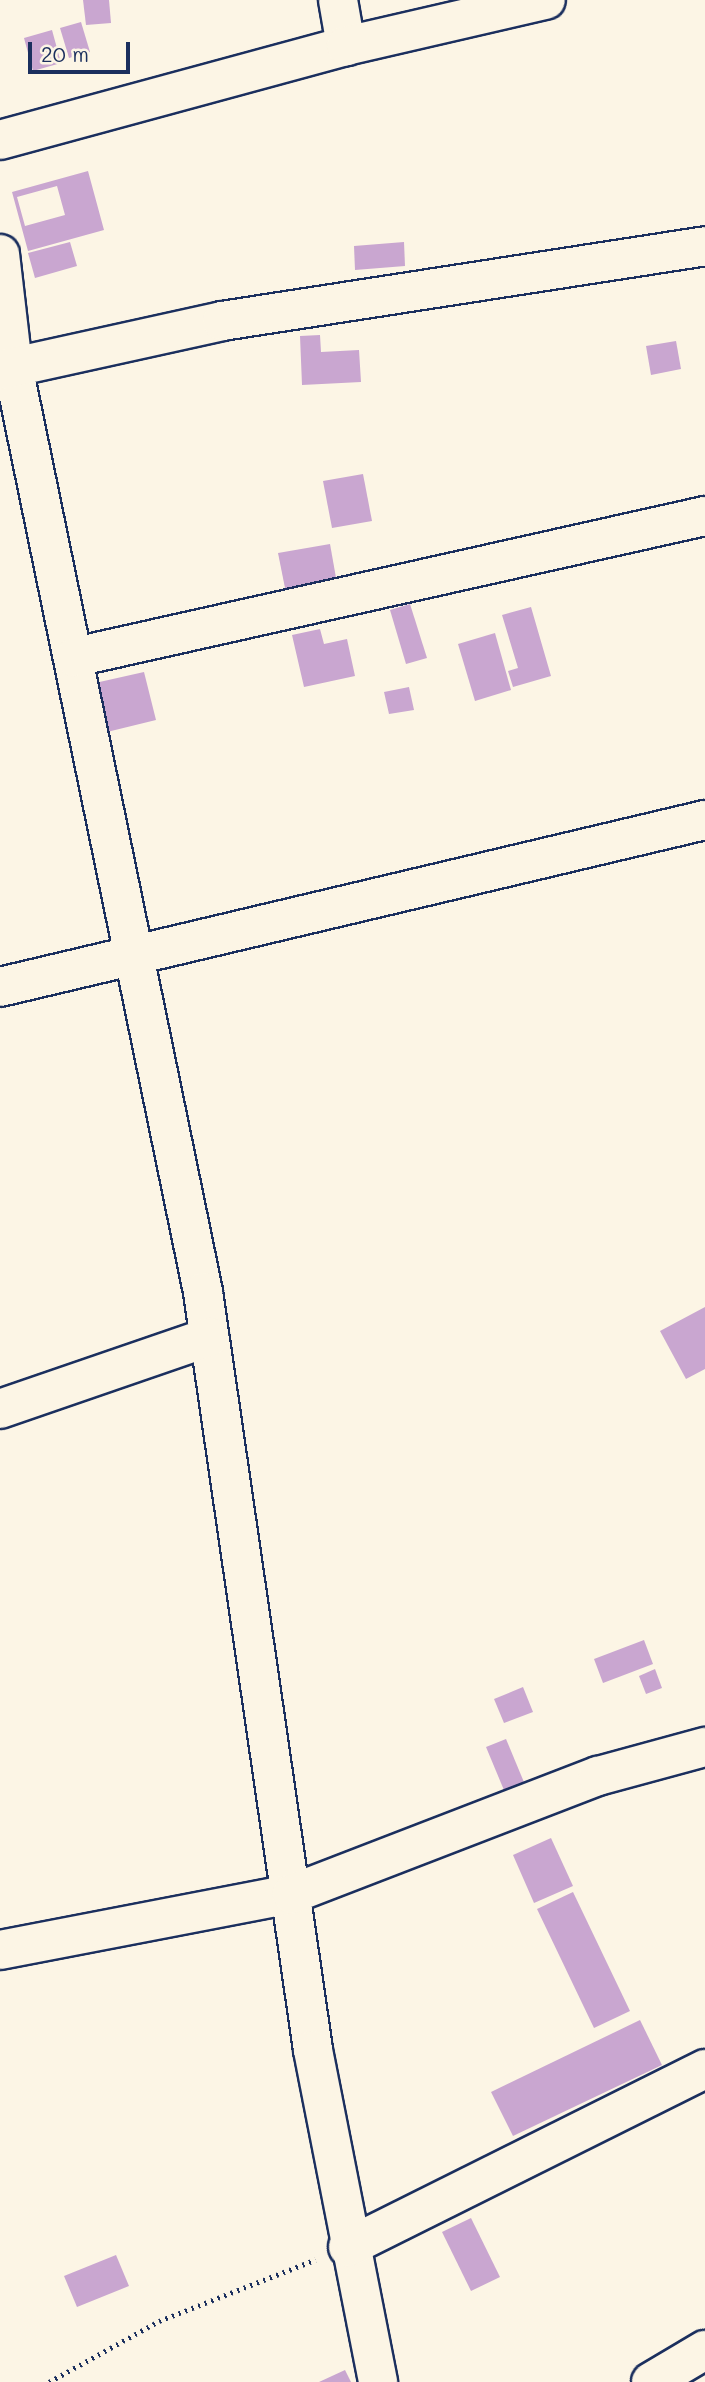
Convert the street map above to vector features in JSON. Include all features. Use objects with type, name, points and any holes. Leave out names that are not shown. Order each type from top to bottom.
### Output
[{"type":"street","points":[[338,0],[346,46]]},
{"type":"street","points":[[0,140],[346,46],[546,0]]},
{"type":"street","points":[[6,368],[222,321],[705,246]]},
{"type":"street","points":[[0,254],[6,368],[75,657],[209,1337],[348,2247],[378,2382]]},
{"type":"street","points":[[75,657],[705,516]]},
{"type":"street","points":[[0,987],[705,820]]},
{"type":"street","points":[[0,1409],[209,1337]]},
{"type":"street","points":[[0,1950],[292,1894],[598,1776],[705,1747]]},
{"type":"street","points":[[348,2247],[705,2069]]},
{"type":"street","points":[[651,2382],[705,2350]]},
{"type":"path","points":[[49,2382],[159,2321],[348,2247]]},
{"type":"building","points":[[83,0],[109,0],[111,23],[86,25]]},
{"type":"building","points":[[81,22],[90,52],[69,58],[60,28]]},
{"type":"building","points":[[52,30],[61,63],[33,71],[24,38]]},
{"type":"building","points":[[88,171],[104,230],[28,251],[12,192]],"holes":[[[57,186],[65,215],[25,226],[17,197]]]},
{"type":"building","points":[[70,242],[77,266],[35,278],[28,253]]},
{"type":"building","points":[[404,242],[405,266],[355,270],[354,246]]},
{"type":"building","points":[[320,335],[321,352],[359,350],[361,382],[302,385],[300,336]]},
{"type":"building","points":[[676,341],[681,369],[651,375],[646,346]]},
{"type":"building","points":[[363,474],[372,521],[332,528],[323,481]]},
{"type":"building","points":[[330,544],[338,589],[287,598],[278,553]]},
{"type":"building","points":[[410,604],[427,658],[406,664],[390,610]]},
{"type":"building","points":[[531,607],[551,676],[513,687],[508,671],[518,668],[502,615]]},
{"type":"building","points":[[320,629],[324,644],[347,639],[355,676],[304,687],[292,635]]},
{"type":"building","points":[[495,633],[511,690],[475,701],[458,644]]},
{"type":"building","points":[[144,672],[156,720],[107,732],[95,683]]},
{"type":"building","points":[[409,687],[414,710],[389,714],[384,692]]},
{"type":"building","points":[[705,1307],[705,1369],[686,1379],[660,1331]]},
{"type":"building","points":[[644,1640],[653,1664],[603,1683],[594,1659]]},
{"type":"building","points":[[655,1669],[662,1688],[646,1694],[639,1676]]},
{"type":"building","points":[[523,1687],[533,1712],[504,1723],[494,1699]]},
{"type":"building","points":[[506,1739],[526,1787],[506,1795],[486,1747]]},
{"type":"building","points":[[551,1838],[573,1886],[534,1903],[513,1855]]},
{"type":"building","points":[[573,1892],[630,2011],[594,2028],[537,1909]]},
{"type":"building","points":[[640,2020],[662,2065],[513,2136],[491,2092]]},
{"type":"building","points":[[471,2218],[500,2277],[471,2291],[442,2232]]},
{"type":"building","points":[[116,2255],[129,2286],[77,2307],[64,2276]]},
{"type":"building","points":[[345,2370],[351,2382],[319,2382]]}]
